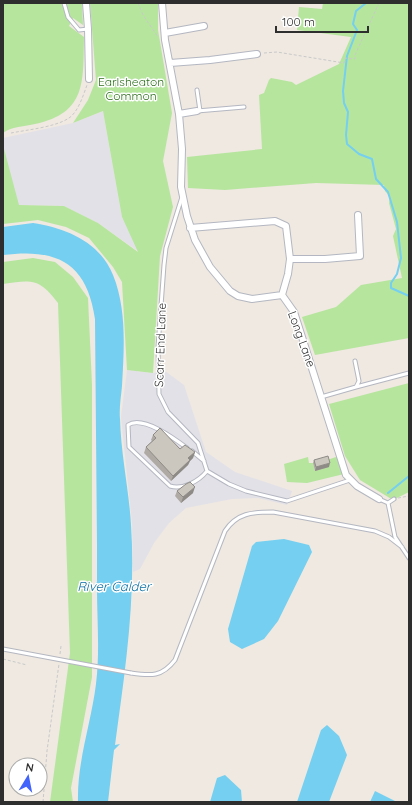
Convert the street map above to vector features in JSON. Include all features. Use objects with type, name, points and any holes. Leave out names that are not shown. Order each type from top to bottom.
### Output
[{"type":"street","points":[[86,3],[89,79]]},
{"type":"street","points":[[162,3],[163,40],[170,63],[179,114],[183,195],[190,228],[194,240],[210,267],[230,290],[238,296],[252,299],[282,295],[290,259],[286,226],[275,221],[190,228]]},
{"type":"street","points":[[164,33],[204,26]]},
{"type":"street","points":[[170,63],[257,54]]},
{"type":"street","points":[[179,114],[199,111]]},
{"type":"street","points":[[290,259],[325,259],[360,256],[358,215]]},
{"type":"street","name":"Long Lane","points":[[282,295],[294,312],[343,467],[350,480]]},
{"type":"street","points":[[350,480],[379,499]]},
{"type":"lane","points":[[64,3],[68,17],[79,30],[88,29]]},
{"type":"lane","points":[[196,90],[199,111],[244,107]]},
{"type":"lane","name":"Scarr End Lane","points":[[183,195],[166,248],[158,346],[158,384],[159,394],[163,404],[168,412],[194,438],[207,471]]},
{"type":"lane","points":[[355,361],[359,381],[356,387]]},
{"type":"lane","points":[[321,397],[409,373]]},
{"type":"lane","points":[[204,461],[181,443],[153,427],[138,422],[128,425],[129,446],[170,486],[181,487],[199,480],[207,471],[229,484],[259,495],[292,500],[350,480]]},
{"type":"lane","points":[[379,499],[388,503]]},
{"type":"lane","points":[[388,503],[394,499]]},
{"type":"lane","points":[[388,503],[393,532],[409,558]]},
{"type":"lane","points":[[3,649],[144,675],[162,673],[169,668],[175,660],[225,531],[232,521],[245,514],[273,512],[375,531],[402,547]]},
{"type":"path","points":[[138,3],[143,15],[163,40]]},
{"type":"path","points":[[257,54],[277,52],[344,63],[346,58],[355,59],[355,54],[378,3]]},
{"type":"path","points":[[11,133],[45,126],[69,118],[81,102],[89,79]]},
{"type":"path","points":[[394,499],[409,496]]},
{"type":"path","points":[[60,654],[61,646]]},
{"type":"path","points":[[3,659],[27,665]]},
{"type":"path","points":[[43,802],[47,751],[59,661]]},
{"type":"shaded area","points":[[103,111],[122,217],[139,252],[98,223],[64,206],[18,205],[3,149],[3,138],[73,123]]},
{"type":"shaded area","points":[[127,370],[153,373],[165,371],[184,385],[206,452],[235,472],[292,491],[287,505],[258,498],[232,499],[186,508],[169,523],[154,543],[140,569],[133,572],[132,523],[121,417]]},
{"type":"green space","points":[[3,3],[82,3],[83,25],[73,18],[69,26],[84,37],[82,81],[79,93],[73,103],[64,112],[52,119],[14,128],[3,133]]},
{"type":"green space","name":"Earlsheaton Common","points":[[90,3],[158,3],[158,30],[172,113],[163,161],[173,207],[160,256],[153,373],[127,370],[122,282],[113,267],[89,238],[66,227],[38,220],[3,224],[3,145],[19,205],[64,206],[98,223],[138,252],[122,217],[103,111],[73,123],[88,100],[96,80]]},
{"type":"green space","points":[[323,3],[409,3],[409,338],[315,355],[302,317],[336,307],[361,285],[402,278],[393,236],[396,229],[389,203],[390,197],[385,191],[384,185],[316,183],[225,190],[188,188],[187,157],[262,149],[259,95],[264,93],[269,80],[271,78],[292,82],[296,85],[339,64],[351,37],[297,30],[299,7],[322,9]]},
{"type":"green space","points":[[33,258],[55,262],[73,277],[88,298],[92,385],[92,677],[71,788],[73,802],[50,802],[70,653],[58,303],[40,285],[28,282],[3,284],[3,262]]},
{"type":"green space","points":[[409,383],[409,492],[393,500],[360,480],[345,456],[329,404]]},
{"type":"green space","points":[[339,456],[344,474],[307,483],[287,482],[284,464],[308,457],[309,463],[313,463],[315,471],[328,467],[327,460]]},
{"type":"water","name":"River Calder","points":[[33,223],[58,229],[80,238],[91,245],[100,254],[107,263],[113,275],[121,302],[123,316],[124,330],[120,415],[131,525],[132,580],[129,635],[115,745],[120,744],[114,750],[108,802],[78,802],[78,787],[82,757],[94,699],[98,660],[97,588],[94,585],[97,582],[95,319],[91,300],[85,284],[77,272],[66,263],[54,257],[39,254],[22,253],[3,255],[3,227]]},
{"type":"water","points":[[284,539],[309,545],[312,552],[278,621],[264,639],[242,649],[230,642],[228,629],[252,546],[256,542]]},
{"type":"water","points":[[327,725],[339,736],[347,755],[329,802],[297,802],[321,730]]},
{"type":"water","points":[[225,775],[241,790],[242,802],[210,802],[217,778]]},
{"type":"water","points":[[375,791],[397,802],[370,802]]},
{"type":"building","points":[[160,428],[180,449],[185,445],[195,452],[188,458],[190,460],[173,476],[146,447],[156,438],[153,435]]},
{"type":"building","points":[[328,456],[330,463],[316,467],[314,460]]},
{"type":"building","points":[[190,482],[195,487],[183,497],[177,491]]},
{"type":"waterway","points":[[366,3],[356,11],[353,24],[357,30],[347,56],[343,91],[344,103],[348,112],[346,135],[347,144],[359,154],[372,159],[376,179],[388,192],[397,222],[401,258],[397,274],[391,283],[391,288],[409,296]]},
{"type":"waterway","points":[[388,493],[409,476]]}]
